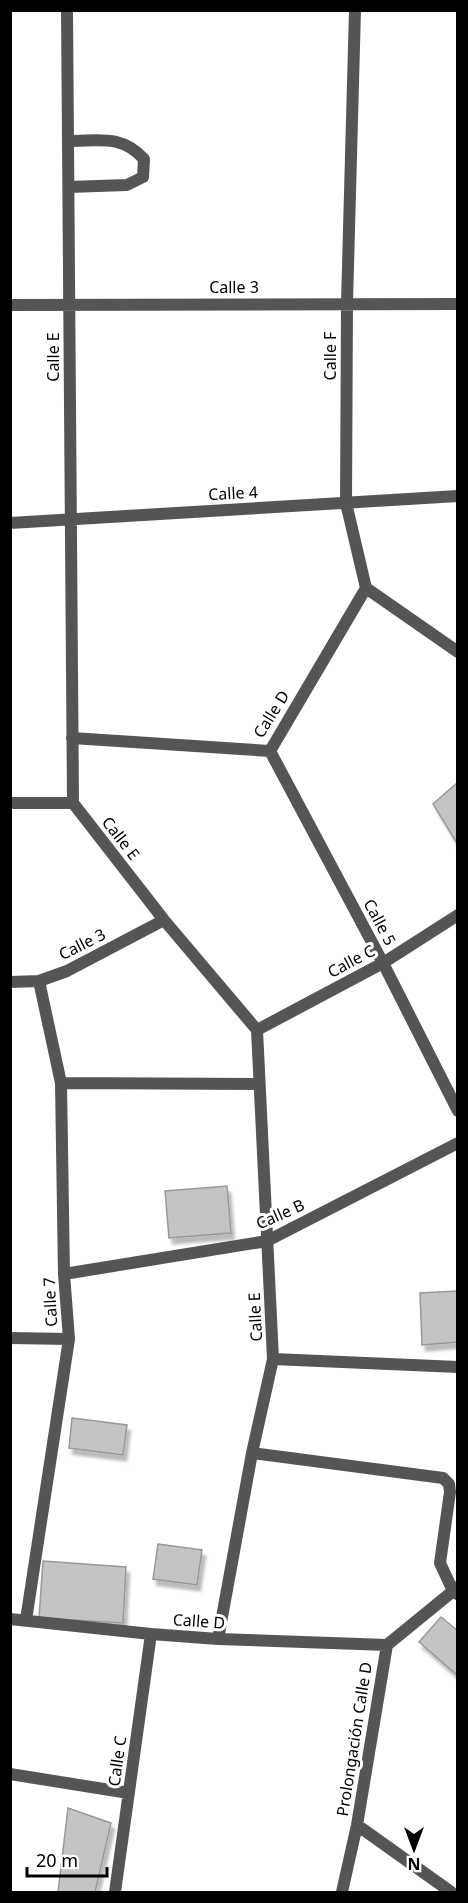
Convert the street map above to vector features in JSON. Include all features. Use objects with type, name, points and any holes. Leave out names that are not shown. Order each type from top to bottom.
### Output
[{"type":"street","name":"Calle E","points":[[68,10],[73,803],[164,920],[257,1030],[273,1359],[252,1453],[218,1639]]},
{"type":"street","name":"Calle F","points":[[355,10],[347,303],[346,503],[366,588]]},
{"type":"street","points":[[68,141],[114,140],[133,147],[144,159],[143,177],[127,185],[69,187]]},
{"type":"street","name":"Calle 3","points":[[10,305],[458,304]]},
{"type":"street","name":"Calle 4","points":[[10,523],[458,496]]},
{"type":"street","points":[[366,588],[458,652]]},
{"type":"street","name":"Calle D","points":[[72,738],[270,751],[366,588]]},
{"type":"street","name":"Calle 5","points":[[270,751],[383,963],[458,1111]]},
{"type":"street","points":[[10,803],[73,803]]},
{"type":"street","name":"Calle C","points":[[257,1030],[383,963],[458,915]]},
{"type":"street","name":"Calle 3","points":[[10,982],[39,981],[67,971],[164,920]]},
{"type":"street","name":"Calle 7","points":[[26,1620],[69,1339],[64,1274],[61,1083],[39,981]]},
{"type":"street","points":[[61,1083],[259,1084]]},
{"type":"street","name":"Calle B","points":[[64,1274],[267,1241],[458,1143]]},
{"type":"street","points":[[10,1338],[69,1339]]},
{"type":"street","points":[[273,1359],[458,1367]]},
{"type":"street","points":[[252,1453],[443,1478],[450,1492],[440,1563],[456,1591]]},
{"type":"street","name":"Prolongación Calle D","points":[[342,1893],[357,1825],[387,1645],[456,1591]]},
{"type":"street","name":"Calle D","points":[[10,1619],[218,1639],[387,1645]]},
{"type":"street","name":"Calle C","points":[[115,1893],[151,1634]]},
{"type":"street","points":[[10,1774],[129,1793]]},
{"type":"street","points":[[357,1825],[451,1893]]},
{"type":"building","points":[[458,784],[458,845],[433,804]]},
{"type":"building","points":[[227,1186],[231,1233],[169,1238],[165,1191]]},
{"type":"building","points":[[457,1291],[458,1342],[422,1345],[420,1293]]},
{"type":"building","points":[[72,1418],[127,1425],[123,1455],[69,1448]]},
{"type":"building","points":[[158,1544],[202,1550],[197,1585],[153,1579]]},
{"type":"building","points":[[43,1561],[126,1567],[123,1623],[39,1618]]},
{"type":"building","points":[[441,1617],[458,1631],[458,1676],[419,1642]]},
{"type":"building","points":[[68,1808],[111,1823],[95,1892],[58,1892]]}]
